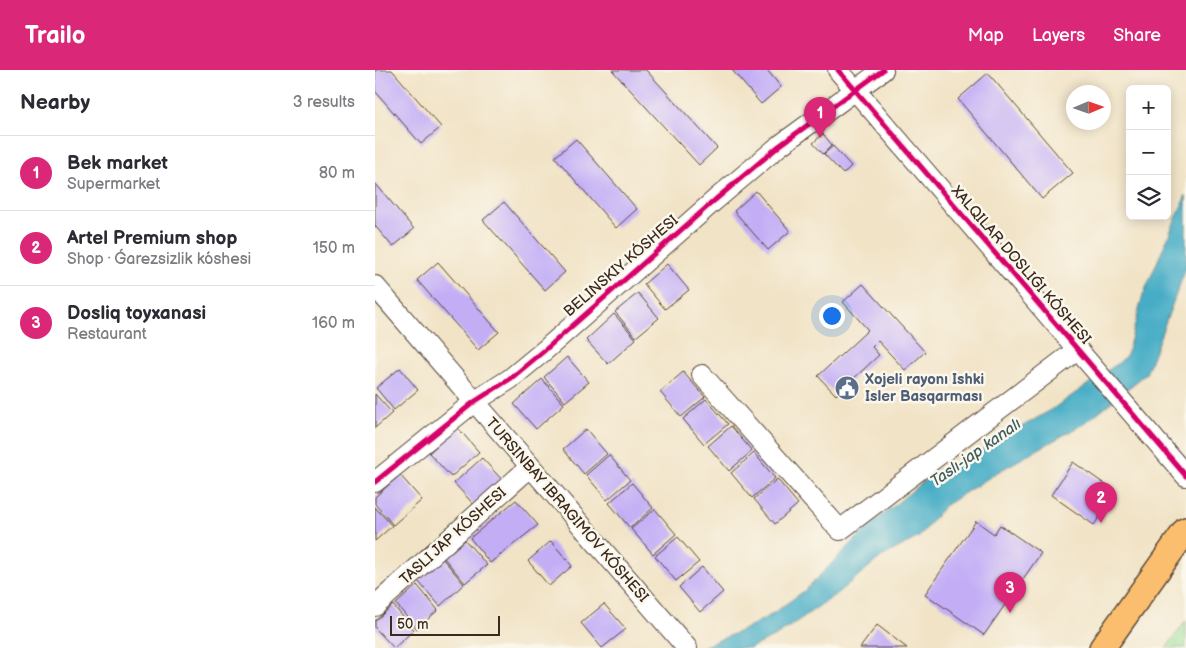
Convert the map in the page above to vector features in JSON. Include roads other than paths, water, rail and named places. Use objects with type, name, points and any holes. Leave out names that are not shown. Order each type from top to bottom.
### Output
[{"type":"main road","points":[[1102,648],[1186,530]]},
{"type":"street","points":[[838,70],[1186,476]]},
{"type":"street","name":"BELINSKIY KÓSHESI","points":[[375,482],[474,402],[510,379],[545,350],[779,146],[883,70]]},
{"type":"street","name":"TURSINBAY IBRAGIMOV KÓSHESI","points":[[375,286],[684,645]]},
{"type":"street","points":[[702,374],[840,530],[1077,350]]},
{"type":"street","name":"TASLI JAP KÓSHESI","points":[[375,606],[530,467]]},
{"type":"water","name":"Taslı-jap kanalı","points":[[1186,195],[1186,268],[1146,374],[1085,423],[1003,469],[944,506],[919,537],[881,557],[835,595],[776,636],[750,648],[700,648],[745,629],[769,616],[804,591],[869,526],[935,472],[969,457],[1051,410],[1120,362],[1127,354],[1143,295]]},
{"type":"place","name":"Bek market","points":[[820,138]]},
{"type":"place","name":"Xojeli rayonı Ishki Isler Basqarması","points":[[847,388]]},
{"type":"place","name":"Artel Premium shop","points":[[1101,523]]},
{"type":"place","name":"Dosliq toyxanasi","points":[[1010,613]]}]
